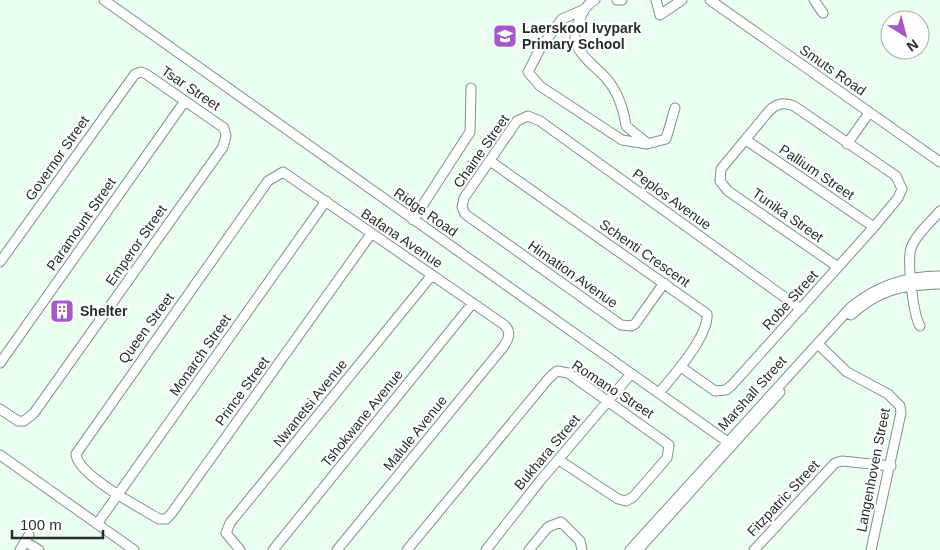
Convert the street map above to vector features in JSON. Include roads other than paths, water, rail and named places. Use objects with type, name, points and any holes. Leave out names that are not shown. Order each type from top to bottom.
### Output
[{"type":"street","name":"Ridge Road","points":[[104,0],[730,443]]},
{"type":"street","points":[[595,0],[590,2],[579,21],[575,42],[580,52],[605,76],[623,104],[626,126],[648,144]]},
{"type":"street","points":[[617,0],[622,0]]},
{"type":"street","points":[[656,0],[660,15],[682,0]]},
{"type":"street","name":"Smuts Road","points":[[710,0],[940,162]]},
{"type":"street","points":[[814,0],[822,12]]},
{"type":"street","points":[[585,9],[562,19],[541,47],[528,72],[540,86],[622,140],[648,144],[666,139],[675,108]]},
{"type":"street","name":"Tsar Street","points":[[138,72],[146,74],[220,124],[226,131]]},
{"type":"street","name":"Governor Street","points":[[0,262],[130,78],[138,72]]},
{"type":"street","points":[[413,220],[470,132],[471,88]]},
{"type":"street","name":"Paramount Street","points":[[0,363],[185,101]]},
{"type":"street","points":[[746,140],[769,111],[782,104],[794,106],[847,144],[869,113]]},
{"type":"street","name":"Chaine Street","points":[[462,204],[517,121],[525,117]]},
{"type":"street","name":"Peplos Avenue","points":[[525,117],[533,117],[801,308]]},
{"type":"street","name":"Emperor Street","points":[[0,409],[18,421],[24,421],[34,413],[223,147],[226,131]]},
{"type":"street","name":"Tunika Street","points":[[746,140],[721,169],[719,177],[723,186],[838,267]]},
{"type":"street","name":"Pallium Street","points":[[746,140],[874,227]]},
{"type":"street","name":"Robe Street","points":[[680,367],[710,389],[720,392],[726,390],[898,198],[902,189],[896,176],[847,144]]},
{"type":"street","name":"Schenti Crescent","points":[[490,161],[707,314],[706,324],[680,367],[659,393]]},
{"type":"street","name":"Bafana Avenue","points":[[279,173],[288,174],[509,330]]},
{"type":"street","name":"Queen Street","points":[[118,495],[81,467],[76,458],[77,450],[268,181],[279,173]]},
{"type":"street","name":"Monarch Street","points":[[97,524],[326,201]]},
{"type":"street","name":"Himation Avenue","points":[[462,204],[465,214],[621,326],[635,324],[664,283]]},
{"type":"street","points":[[920,326],[917,318],[912,281],[912,247],[940,211]]},
{"type":"street","name":"Prince Street","points":[[118,495],[159,519],[166,519],[171,514],[371,234]]},
{"type":"street","name":"Nwanetsi Avenue","points":[[240,550],[226,533],[230,523],[432,275]]},
{"type":"street","name":"Marshall Street","points":[[638,550],[850,308],[872,292],[889,284],[940,276]]},
{"type":"street","name":"Marshall Street","points":[[630,550],[845,320],[874,297],[912,281],[940,284]]},
{"type":"street","name":"Tshokwane Avenue","points":[[273,550],[472,304]]},
{"type":"street","name":"Malule Avenue","points":[[338,550],[504,346],[509,336],[509,330]]},
{"type":"street","name":"Langenhoven Street","points":[[821,347],[847,372],[888,394],[900,406],[901,413],[891,466],[872,550]]},
{"type":"street","name":"Romano Street","points":[[407,550],[554,372],[564,371],[608,400],[668,442],[670,450],[667,458],[634,496],[622,501],[559,460]]},
{"type":"street","name":"Bukhara Street","points":[[486,550],[631,374]]},
{"type":"street","points":[[0,455],[134,550]]},
{"type":"street","name":"Fitzpatric Street","points":[[754,550],[835,463],[842,461],[891,466]]},
{"type":"street","points":[[529,550],[548,527],[561,522],[580,540],[582,550]]},
{"type":"street","points":[[20,550],[28,538],[40,550]]},
{"type":"place","name":"Laerskool Ivypark Primary School","points":[[505,36]]},
{"type":"place","name":"Shelter","points":[[62,311]]}]
